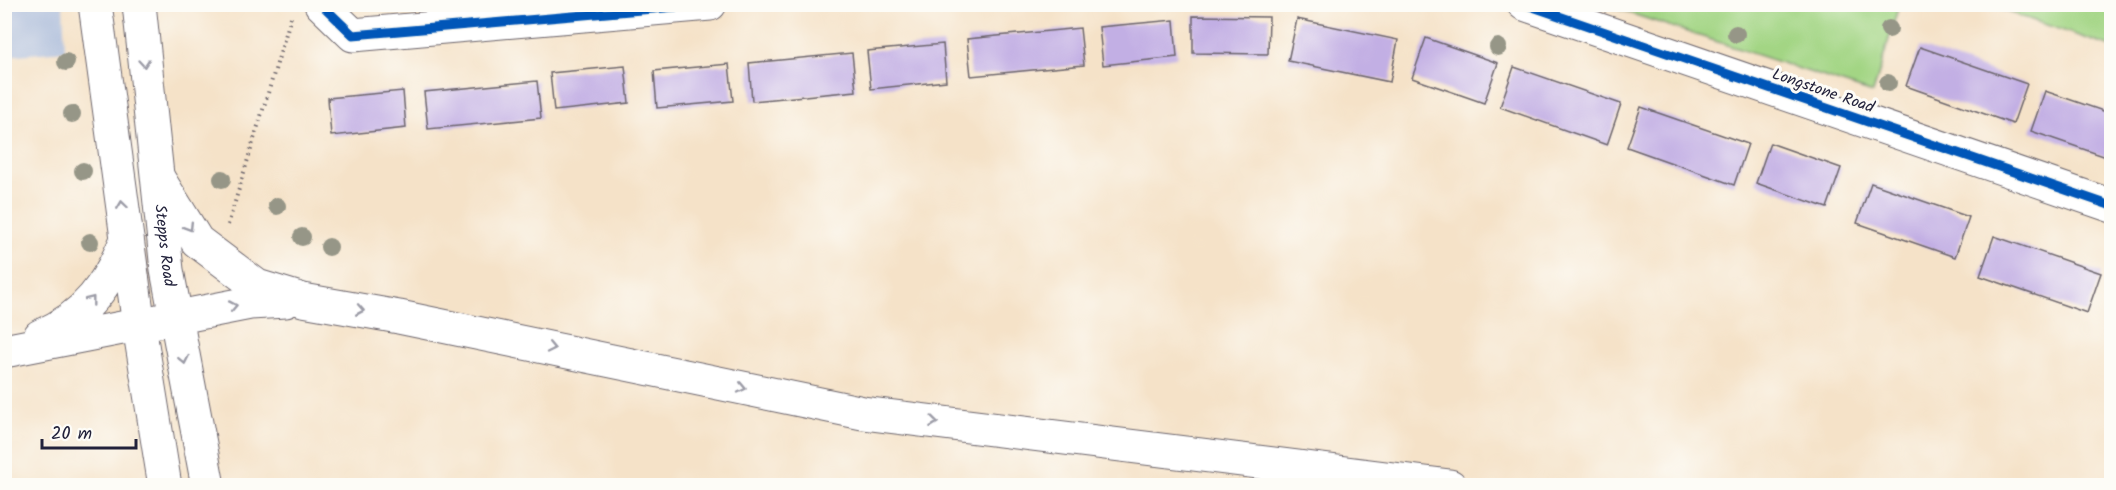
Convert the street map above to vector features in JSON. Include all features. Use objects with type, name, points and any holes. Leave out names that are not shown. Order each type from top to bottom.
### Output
[{"type":"main road","points":[[95,4],[150,402],[165,486]]},
{"type":"main road","name":"Stepps Road","points":[[139,4],[166,270],[208,486]]},
{"type":"main road","points":[[306,10],[353,35],[710,4]]},
{"type":"main road","name":"Longstone Road","points":[[1524,4],[2112,206]]},
{"type":"main road","points":[[158,178],[197,241],[257,286],[303,300],[399,317],[863,413],[1450,486]]},
{"type":"main road","points":[[5,351],[48,333],[81,313],[113,270],[127,239]]},
{"type":"main road","points":[[5,351],[250,303],[303,300]]},
{"type":"path","points":[[208,249],[225,235],[306,10]]},
{"type":"shaded area","points":[[5,4],[63,5],[65,51],[5,56]]},
{"type":"green space","points":[[1605,5],[1899,5],[1873,93]]},
{"type":"green space","points":[[1988,5],[2111,5],[2111,47]]},
{"type":"building","points":[[1193,16],[1269,17],[1268,54],[1193,53]]},
{"type":"building","points":[[1297,19],[1398,40],[1390,82],[1288,61]]},
{"type":"building","points":[[1174,20],[1177,57],[1103,65],[1099,27]]},
{"type":"building","points":[[1080,28],[1084,65],[971,76],[967,39]]},
{"type":"building","points":[[1426,38],[1498,63],[1484,103],[1412,78]]},
{"type":"building","points":[[943,44],[946,81],[871,89],[867,51]]},
{"type":"building","points":[[1920,47],[2027,84],[2013,124],[1906,86]]},
{"type":"building","points":[[852,53],[856,91],[752,101],[749,63]]},
{"type":"building","points":[[729,64],[733,101],[657,108],[654,71]]},
{"type":"building","points":[[625,66],[629,103],[554,111],[550,73]]},
{"type":"building","points":[[1514,67],[1621,104],[1607,145],[1500,107]]},
{"type":"building","points":[[537,81],[541,118],[428,129],[424,92]]},
{"type":"building","points":[[403,91],[406,128],[331,136],[328,98]]},
{"type":"building","points":[[2045,91],[2112,114],[2112,159],[2031,131]]},
{"type":"building","points":[[1641,107],[1748,144],[1734,185],[1627,147]]},
{"type":"building","points":[[1770,143],[1841,168],[1827,208],[1756,183]]},
{"type":"building","points":[[1871,183],[1969,217],[1955,257],[1857,223]]},
{"type":"building","points":[[1994,236],[2101,273],[2087,313],[1980,276]]},
{"type":"cycle path","points":[[321,4],[353,35],[710,4]]},
{"type":"cycle path","points":[[1524,4],[2112,206]]}]
